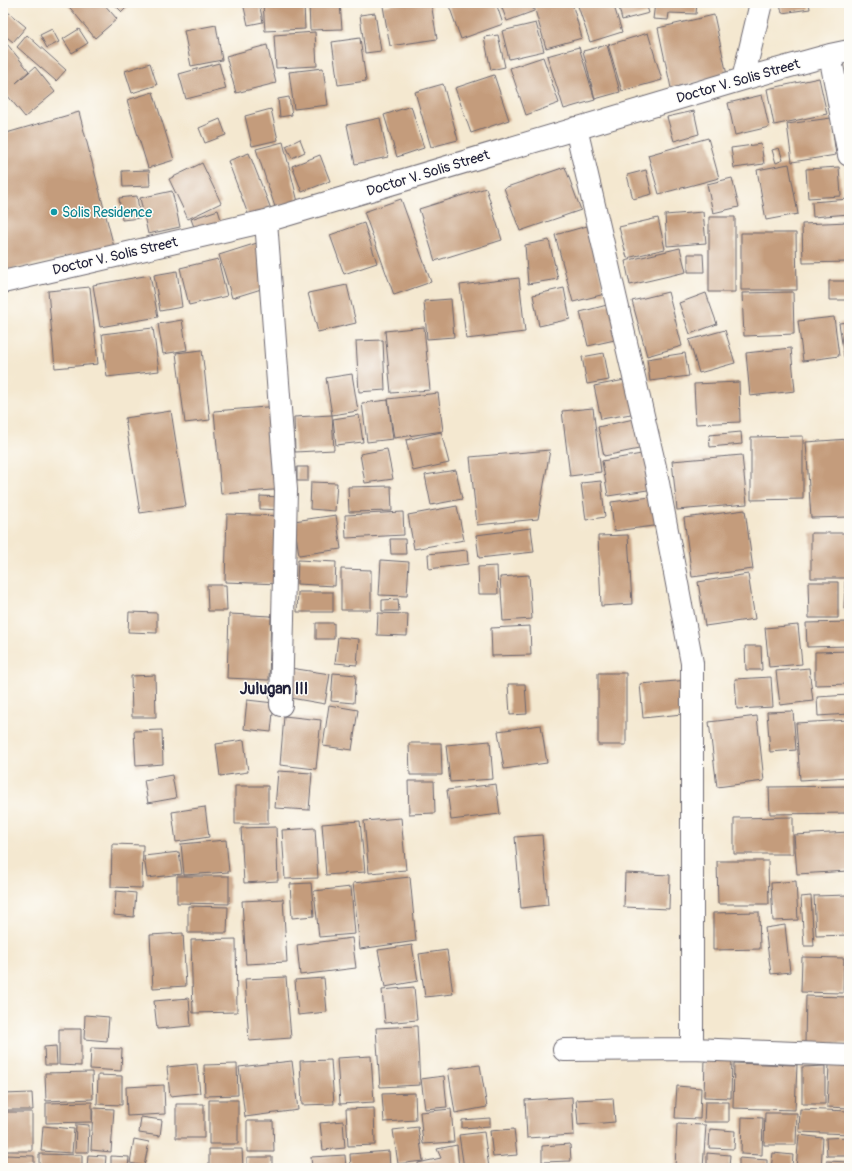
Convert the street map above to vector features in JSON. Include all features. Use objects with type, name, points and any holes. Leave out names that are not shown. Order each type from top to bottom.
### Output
[{"type":"street","points":[[743,79],[761,3]]},
{"type":"street","points":[[839,53],[849,155]]},
{"type":"street","name":"Doctor V. Solis Street","points":[[3,282],[266,220],[743,79],[839,53]]},
{"type":"street","points":[[576,128],[655,467],[692,663],[692,1049]]},
{"type":"street","points":[[266,220],[286,490],[281,705]]},
{"type":"street","points":[[564,1050],[692,1049],[849,1055]]},
{"type":"building","points":[[66,3],[103,3],[117,19],[95,38]]},
{"type":"building","points":[[113,3],[131,3],[122,12]]},
{"type":"building","points":[[243,3],[259,3],[263,22],[248,25]]},
{"type":"building","points":[[263,3],[304,3],[305,29],[265,31]]},
{"type":"building","points":[[309,3],[340,3],[342,29],[310,30]]},
{"type":"building","points":[[402,3],[431,3],[437,39],[390,46],[383,6]]},
{"type":"building","points":[[448,3],[496,3],[503,24],[461,39]]},
{"type":"building","points":[[500,3],[530,3],[534,11],[507,21]]},
{"type":"building","points":[[533,3],[572,3],[582,38],[546,48]]},
{"type":"building","points":[[577,3],[613,3],[622,32],[590,42]]},
{"type":"building","points":[[618,3],[646,3],[649,13],[622,20]]},
{"type":"building","points":[[655,3],[697,3],[696,14],[669,13],[668,20],[653,19]]},
{"type":"building","points":[[780,3],[809,3],[810,9],[782,13]]},
{"type":"building","points":[[3,8],[26,27],[13,42],[3,34]]},
{"type":"building","points":[[375,13],[381,51],[365,53],[360,15]]},
{"type":"building","points":[[714,15],[727,75],[671,88],[658,28]]},
{"type":"building","points":[[536,23],[544,51],[509,59],[502,31]]},
{"type":"building","points":[[216,25],[222,60],[191,66],[184,31]]},
{"type":"building","points":[[52,29],[59,42],[47,48],[40,35]]},
{"type":"building","points":[[79,29],[88,43],[72,53],[63,39]]},
{"type":"building","points":[[315,32],[317,66],[276,68],[274,35]]},
{"type":"building","points":[[648,33],[662,80],[622,91],[608,45]]},
{"type":"building","points":[[27,35],[66,70],[56,81],[17,47]]},
{"type":"building","points":[[498,35],[505,67],[491,70],[484,37]]},
{"type":"building","points":[[360,38],[366,81],[338,85],[332,42]]},
{"type":"building","points":[[3,39],[29,71],[16,83],[35,67],[55,92],[25,117],[3,90]]},
{"type":"building","points":[[267,45],[276,83],[236,93],[226,56]]},
{"type":"building","points":[[607,45],[620,92],[595,99],[583,51]]},
{"type":"building","points":[[579,47],[595,100],[564,109],[547,56]]},
{"type":"building","points":[[543,57],[559,103],[526,115],[510,68]]},
{"type":"building","points":[[150,63],[157,85],[132,93],[125,71]]},
{"type":"building","points":[[219,63],[226,89],[186,99],[179,74]]},
{"type":"building","points":[[323,68],[328,105],[294,109],[289,72]]},
{"type":"building","points":[[494,75],[509,120],[471,133],[455,88]]},
{"type":"building","points":[[819,78],[827,114],[774,125],[767,89]]},
{"type":"building","points":[[443,84],[458,140],[431,147],[415,92]]},
{"type":"building","points":[[153,92],[174,160],[148,168],[127,100]]},
{"type":"building","points":[[762,95],[769,127],[735,135],[728,103]]},
{"type":"building","points":[[289,97],[292,115],[280,117],[278,99]]},
{"type":"building","points":[[411,106],[424,148],[397,157],[384,115]]},
{"type":"building","points":[[271,109],[278,140],[252,146],[245,116]]},
{"type":"building","points":[[694,111],[699,134],[674,141],[667,117]]},
{"type":"building","name":"Solis Residence","points":[[79,112],[114,247],[3,271],[3,134]]},
{"type":"building","points":[[380,118],[388,157],[355,164],[347,125]]},
{"type":"building","points":[[831,118],[836,155],[792,162],[787,124]]},
{"type":"building","points":[[220,119],[226,135],[205,143],[199,128]]},
{"type":"building","points":[[708,138],[719,178],[659,194],[648,155]]},
{"type":"building","points":[[300,139],[305,152],[292,158],[286,146]]},
{"type":"building","points":[[283,142],[298,202],[275,207],[256,149]]},
{"type":"building","points":[[761,144],[764,164],[734,168],[731,148]]},
{"type":"building","points":[[779,148],[783,160],[776,163],[772,150]]},
{"type":"building","points":[[249,153],[271,209],[249,217],[228,161]]},
{"type":"building","points":[[320,155],[330,181],[302,192],[292,166]]},
{"type":"building","points":[[202,163],[221,203],[188,219],[169,179]]},
{"type":"building","points":[[789,164],[798,214],[766,220],[757,170]]},
{"type":"building","points":[[565,167],[581,210],[520,231],[504,188]]},
{"type":"building","points":[[839,167],[841,196],[808,198],[806,169]]},
{"type":"building","points":[[149,170],[150,186],[123,187],[122,171]]},
{"type":"building","points":[[646,170],[652,194],[633,199],[627,175]]},
{"type":"building","points":[[732,178],[739,207],[713,213],[707,184]]},
{"type":"building","points":[[486,188],[502,240],[435,261],[419,209]]},
{"type":"building","points":[[172,191],[180,227],[148,234],[140,198]]},
{"type":"building","points":[[137,196],[140,218],[122,220],[119,198]]},
{"type":"building","points":[[401,199],[431,282],[394,295],[364,212]]},
{"type":"building","points":[[849,199],[849,214],[813,217],[812,202]]},
{"type":"building","points":[[218,210],[223,226],[197,235],[191,219]]},
{"type":"building","points":[[703,212],[706,243],[667,246],[665,215]]},
{"type":"building","points":[[709,217],[735,217],[735,292],[709,292]]},
{"type":"building","points":[[658,218],[665,249],[627,258],[619,227]]},
{"type":"building","points":[[848,222],[849,262],[803,263],[802,224]]},
{"type":"building","points":[[364,223],[377,263],[344,274],[330,235]]},
{"type":"building","points":[[587,226],[605,294],[573,302],[555,235]]},
{"type":"building","points":[[741,233],[796,233],[797,290],[741,290]]},
{"type":"building","points":[[549,240],[558,279],[528,284],[525,245]]},
{"type":"building","points":[[257,243],[271,286],[232,298],[219,255]]},
{"type":"building","points":[[680,248],[686,272],[630,285],[625,261]]},
{"type":"building","points":[[688,254],[703,254],[704,272],[688,272]]},
{"type":"building","points":[[218,259],[227,296],[189,305],[180,268]]},
{"type":"building","points":[[177,271],[182,307],[160,311],[154,275]]},
{"type":"building","points":[[150,275],[158,317],[100,327],[93,285]]},
{"type":"building","points":[[519,278],[525,332],[466,339],[460,285]]},
{"type":"building","points":[[829,281],[849,281],[849,300],[829,300]]},
{"type":"building","points":[[347,285],[356,323],[318,332],[308,293]]},
{"type":"building","points":[[90,287],[98,364],[55,368],[48,291]]},
{"type":"building","points":[[564,288],[570,319],[539,326],[533,295]]},
{"type":"building","points":[[668,292],[682,346],[647,356],[632,301]]},
{"type":"building","points":[[793,292],[794,334],[744,336],[742,293]]},
{"type":"building","points":[[706,293],[717,324],[690,334],[679,303]]},
{"type":"building","points":[[451,299],[454,337],[427,339],[424,301]]},
{"type":"building","points":[[611,304],[619,339],[588,346],[580,312]]},
{"type":"building","points":[[834,317],[839,356],[803,361],[798,321]]},
{"type":"building","points":[[182,320],[187,350],[163,354],[158,324]]},
{"type":"building","points":[[849,322],[849,356],[844,357],[839,323]]},
{"type":"building","points":[[424,327],[430,390],[391,393],[385,331]]},
{"type":"building","points":[[153,328],[159,371],[107,377],[102,334]]},
{"type":"building","points":[[725,330],[735,363],[699,373],[689,340]]},
{"type":"building","points":[[383,340],[385,390],[359,392],[356,341]]},
{"type":"building","points":[[791,348],[795,391],[750,396],[746,353]]},
{"type":"building","points":[[202,350],[210,420],[185,423],[176,353]]},
{"type":"building","points":[[604,353],[609,380],[587,384],[582,357]]},
{"type":"building","points":[[685,353],[689,376],[650,381],[647,359]]},
{"type":"building","points":[[352,374],[358,411],[332,415],[326,378]]},
{"type":"building","points":[[630,379],[637,413],[601,419],[594,386]]},
{"type":"building","points":[[739,382],[740,422],[696,424],[694,384]]},
{"type":"building","points":[[438,393],[443,431],[394,438],[388,399]]},
{"type":"building","points":[[388,400],[393,439],[367,442],[362,403]]},
{"type":"building","points":[[279,406],[286,489],[221,494],[214,411]]},
{"type":"building","points":[[593,408],[601,472],[570,476],[562,411]]},
{"type":"building","points":[[171,411],[186,506],[140,513],[125,418]]},
{"type":"building","points":[[332,415],[334,450],[295,452],[294,417]]},
{"type":"building","points":[[359,415],[363,442],[336,445],[333,419]]},
{"type":"building","points":[[638,418],[644,448],[604,456],[598,427]]},
{"type":"building","points":[[441,432],[449,463],[413,471],[406,440]]},
{"type":"building","points":[[741,432],[742,444],[710,447],[709,435]]},
{"type":"building","points":[[803,436],[803,499],[751,500],[751,437]]},
{"type":"building","points":[[849,439],[849,517],[811,518],[806,442]]},
{"type":"building","points":[[387,449],[393,479],[365,483],[360,454]]},
{"type":"building","points":[[550,450],[538,519],[477,525],[470,457]]},
{"type":"building","points":[[647,453],[654,489],[608,496],[602,461]]},
{"type":"building","points":[[742,455],[747,504],[677,510],[672,461]]},
{"type":"building","points":[[297,467],[308,467],[308,481],[297,481]]},
{"type":"building","points":[[456,470],[462,499],[431,505],[425,475]]},
{"type":"building","points":[[601,481],[605,517],[586,520],[581,483]]},
{"type":"building","points":[[311,482],[337,483],[335,511],[310,509]]},
{"type":"building","points":[[391,486],[392,511],[349,512],[348,487]]},
{"type":"building","points":[[260,496],[281,497],[281,510],[260,509]]},
{"type":"building","points":[[659,496],[662,525],[614,531],[611,502]]},
{"type":"building","points":[[457,506],[464,540],[414,549],[408,515]]},
{"type":"building","points":[[745,510],[753,569],[692,577],[684,518]]},
{"type":"building","points":[[403,512],[404,535],[346,538],[345,515]]},
{"type":"building","points":[[227,514],[282,516],[280,584],[225,582]]},
{"type":"building","points":[[336,515],[341,549],[299,555],[294,521]]},
{"type":"building","points":[[531,528],[534,552],[479,558],[476,535]]},
{"type":"building","points":[[811,533],[849,533],[849,578],[811,578]]},
{"type":"building","points":[[628,535],[632,604],[601,606],[598,536]]},
{"type":"building","points":[[390,539],[405,539],[406,554],[391,554]]},
{"type":"building","points":[[467,550],[468,564],[429,569],[428,554]]},
{"type":"building","points":[[298,560],[336,562],[335,586],[297,584]]},
{"type":"building","points":[[381,560],[409,562],[407,596],[379,595]]},
{"type":"building","points":[[497,566],[498,594],[479,594],[478,567]]},
{"type":"building","points":[[341,569],[371,570],[371,610],[341,610]]},
{"type":"building","points":[[748,574],[755,619],[705,626],[698,582]]},
{"type":"building","points":[[529,575],[532,619],[503,621],[500,577]]},
{"type":"building","points":[[845,581],[849,581],[849,609],[844,609]]},
{"type":"building","points":[[808,582],[838,582],[838,618],[809,618]]},
{"type":"building","points":[[207,585],[226,585],[227,611],[208,611]]},
{"type":"building","points":[[298,592],[333,592],[333,612],[297,612]]},
{"type":"building","points":[[398,599],[399,611],[382,611],[382,600]]},
{"type":"building","points":[[129,612],[157,613],[157,633],[128,632]]},
{"type":"building","points":[[378,613],[408,614],[407,636],[377,635]]},
{"type":"building","points":[[229,614],[271,616],[269,680],[227,678]]},
{"type":"building","points":[[849,622],[849,646],[807,647],[806,623]]},
{"type":"building","points":[[316,623],[334,623],[334,639],[316,639]]},
{"type":"building","points":[[798,625],[802,664],[769,667],[765,628]]},
{"type":"building","points":[[530,626],[531,655],[492,656],[491,628]]},
{"type":"building","points":[[338,637],[359,639],[357,665],[335,663]]},
{"type":"building","points":[[745,646],[761,646],[762,670],[746,670]]},
{"type":"building","points":[[849,651],[849,684],[815,685],[815,652]]},
{"type":"building","points":[[290,668],[330,674],[325,704],[285,697]]},
{"type":"building","points":[[809,668],[813,701],[780,705],[776,671]]},
{"type":"building","points":[[333,673],[356,675],[354,703],[331,701]]},
{"type":"building","points":[[598,673],[626,673],[626,745],[598,745]]},
{"type":"building","points":[[155,675],[156,717],[132,717],[131,676]]},
{"type":"building","points":[[771,677],[773,707],[737,709],[735,679]]},
{"type":"building","points":[[689,680],[692,713],[643,718],[640,684]]},
{"type":"building","points":[[508,684],[525,684],[527,714],[510,715]]},
{"type":"building","points":[[849,695],[849,714],[818,716],[817,697]]},
{"type":"building","points":[[247,700],[274,703],[271,732],[244,729]]},
{"type":"building","points":[[329,705],[358,710],[352,750],[323,746]]},
{"type":"building","points":[[793,711],[796,750],[770,752],[767,712]]},
{"type":"building","points":[[284,716],[321,720],[316,769],[280,765]]},
{"type":"building","points":[[757,716],[764,781],[717,787],[709,722]]},
{"type":"building","points":[[849,720],[849,777],[800,780],[796,723]]},
{"type":"building","points":[[541,725],[547,763],[504,769],[498,731]]},
{"type":"building","points":[[162,730],[163,764],[136,766],[134,731]]},
{"type":"building","points":[[244,740],[248,772],[220,776],[216,744]]},
{"type":"building","points":[[490,741],[493,779],[450,782],[446,745]]},
{"type":"building","points":[[409,743],[441,743],[442,775],[410,775]]},
{"type":"building","points":[[278,771],[312,773],[309,810],[275,808]]},
{"type":"building","points":[[172,775],[176,798],[148,803],[144,780]]},
{"type":"building","points":[[408,781],[434,781],[435,813],[409,814]]},
{"type":"building","points":[[496,784],[500,814],[451,820],[447,790]]},
{"type":"building","points":[[235,786],[268,786],[268,824],[235,824]]},
{"type":"building","points":[[849,786],[849,813],[770,814],[769,787]]},
{"type":"building","points":[[205,807],[209,837],[176,842],[172,812]]},
{"type":"building","points":[[793,817],[793,854],[734,854],[734,818]]},
{"type":"building","points":[[401,818],[406,870],[369,873],[364,821]]},
{"type":"building","points":[[360,821],[365,872],[326,875],[322,824]]},
{"type":"building","points":[[276,827],[278,881],[244,883],[241,828]]},
{"type":"building","points":[[315,828],[318,878],[285,879],[282,830]]},
{"type":"building","points":[[849,832],[849,871],[797,874],[794,835]]},
{"type":"building","points":[[542,835],[548,905],[521,908],[515,837]]},
{"type":"building","points":[[226,840],[229,872],[184,875],[181,844]]},
{"type":"building","points":[[112,844],[143,845],[142,888],[111,887]]},
{"type":"building","points":[[179,852],[182,874],[147,878],[144,856]]},
{"type":"building","points":[[717,861],[768,861],[769,904],[718,904]]},
{"type":"building","points":[[625,873],[670,875],[669,909],[624,907]]},
{"type":"building","points":[[177,876],[229,876],[229,904],[177,903]]},
{"type":"building","points":[[410,877],[416,941],[360,949],[353,883]]},
{"type":"building","points":[[796,881],[798,920],[773,921],[771,883]]},
{"type":"building","points":[[311,883],[314,916],[292,918],[290,884]]},
{"type":"building","points":[[351,887],[355,934],[319,937],[314,891]]},
{"type":"building","points":[[116,891],[136,893],[134,917],[114,915]]},
{"type":"building","points":[[849,895],[849,935],[816,936],[814,896]]},
{"type":"building","points":[[811,896],[814,946],[804,946],[801,897]]},
{"type":"building","points":[[283,899],[287,962],[246,964],[242,901]]},
{"type":"building","points":[[188,906],[228,907],[227,933],[188,933]]},
{"type":"building","points":[[759,912],[760,949],[713,950],[713,913]]},
{"type":"building","points":[[785,925],[790,972],[771,974],[765,928]]},
{"type":"building","points":[[183,933],[186,986],[153,988],[150,935]]},
{"type":"building","points":[[352,938],[356,968],[300,975],[297,945]]},
{"type":"building","points":[[236,939],[237,1012],[193,1013],[191,940]]},
{"type":"building","points":[[412,945],[418,981],[385,987],[378,950]]},
{"type":"building","points":[[447,950],[453,994],[425,997],[419,954]]},
{"type":"building","points":[[802,957],[844,958],[843,993],[801,992]]},
{"type":"building","points":[[286,977],[291,1038],[249,1041],[245,979]]},
{"type":"building","points":[[324,978],[327,1012],[298,1015],[295,980]]},
{"type":"building","points":[[414,987],[417,1020],[385,1023],[382,990]]},
{"type":"building","points":[[806,996],[849,997],[849,1044],[805,1043]]},
{"type":"building","points":[[189,998],[191,1026],[157,1029],[154,1001]]},
{"type":"building","points":[[85,1015],[109,1017],[107,1041],[84,1039]]},
{"type":"building","points":[[417,1026],[420,1085],[380,1087],[376,1028]]},
{"type":"building","points":[[59,1029],[81,1029],[81,1066],[59,1065]]},
{"type":"building","points":[[56,1046],[57,1065],[45,1065],[44,1047]]},
{"type":"building","points":[[91,1048],[122,1049],[121,1071],[90,1069]]},
{"type":"building","points":[[371,1056],[374,1102],[340,1104],[337,1058]]},
{"type":"building","points":[[705,1058],[732,1058],[731,1098],[704,1097]]},
{"type":"building","points":[[331,1060],[334,1104],[302,1105],[300,1061]]},
{"type":"building","points":[[292,1061],[298,1110],[245,1117],[239,1067]]},
{"type":"building","points":[[734,1063],[797,1065],[795,1110],[733,1108]]},
{"type":"building","points":[[197,1064],[200,1093],[170,1096],[167,1067]]},
{"type":"building","points":[[237,1064],[238,1095],[205,1096],[204,1065]]},
{"type":"building","points":[[480,1065],[487,1107],[455,1113],[448,1069]]},
{"type":"building","points":[[829,1065],[849,1066],[849,1108],[827,1107]]},
{"type":"building","points":[[825,1066],[825,1104],[802,1104],[802,1067]]},
{"type":"building","points":[[92,1072],[93,1099],[46,1101],[45,1073]]},
{"type":"building","points":[[98,1075],[122,1076],[122,1105],[97,1104]]},
{"type":"building","points":[[444,1076],[447,1107],[425,1109],[421,1079]]},
{"type":"building","points":[[164,1085],[165,1114],[127,1116],[126,1087]]},
{"type":"building","points":[[677,1086],[701,1088],[700,1119],[675,1118]]},
{"type":"building","points":[[32,1093],[33,1110],[3,1110],[3,1094]]},
{"type":"building","points":[[415,1093],[416,1120],[384,1122],[382,1094]]},
{"type":"building","points":[[572,1097],[574,1135],[527,1138],[525,1100]]},
{"type":"building","points":[[613,1098],[615,1122],[578,1125],[576,1100]]},
{"type":"building","points":[[209,1100],[238,1100],[238,1144],[209,1144]]},
{"type":"building","points":[[92,1102],[92,1122],[46,1123],[46,1103]]},
{"type":"building","points":[[705,1102],[729,1102],[729,1122],[704,1122]]},
{"type":"building","points":[[176,1104],[204,1104],[204,1138],[176,1138]]},
{"type":"building","points":[[93,1108],[114,1109],[111,1152],[91,1150]]},
{"type":"building","points":[[374,1108],[375,1145],[348,1146],[346,1109]]},
{"type":"building","points":[[451,1109],[454,1142],[423,1144],[420,1112]]},
{"type":"building","points":[[800,1109],[849,1111],[849,1134],[799,1132]]},
{"type":"building","points":[[3,1112],[32,1112],[32,1151],[3,1151]]},
{"type":"building","points":[[765,1113],[797,1113],[796,1145],[764,1145]]},
{"type":"building","points":[[141,1117],[162,1120],[160,1136],[139,1133]]},
{"type":"building","points":[[742,1117],[763,1118],[762,1155],[741,1154]]},
{"type":"building","points":[[490,1118],[490,1126],[462,1128],[462,1120]]},
{"type":"building","points":[[247,1121],[273,1121],[274,1152],[247,1152]]},
{"type":"building","points":[[343,1121],[345,1148],[323,1150],[320,1123]]},
{"type":"building","points":[[76,1124],[89,1125],[88,1152],[75,1152]]},
{"type":"building","points":[[677,1124],[706,1125],[703,1168],[675,1168]]},
{"type":"building","points":[[43,1126],[74,1129],[72,1153],[41,1151]]},
{"type":"building","points":[[418,1127],[423,1161],[398,1164],[393,1130]]},
{"type":"building","points":[[514,1129],[517,1155],[493,1157],[490,1131]]},
{"type":"building","points":[[710,1129],[735,1131],[734,1149],[709,1148]]},
{"type":"building","points":[[484,1132],[489,1168],[464,1168],[459,1135]]},
{"type":"building","points":[[799,1135],[823,1138],[821,1168],[796,1168]]},
{"type":"building","points":[[849,1137],[849,1156],[827,1156],[826,1138]]},
{"type":"building","points":[[134,1139],[149,1142],[144,1166],[130,1163]]},
{"type":"building","points":[[570,1144],[571,1161],[542,1162],[542,1146]]},
{"type":"building","points":[[457,1145],[459,1168],[418,1168],[418,1163],[441,1158],[437,1149]]},
{"type":"building","points":[[209,1149],[242,1149],[243,1168],[209,1168]]},
{"type":"building","points":[[389,1151],[390,1168],[351,1168],[350,1154]]},
{"type":"building","points":[[707,1153],[730,1155],[729,1168],[707,1168]]},
{"type":"building","points":[[773,1153],[793,1155],[792,1168],[771,1168]]},
{"type":"building","points":[[39,1154],[82,1155],[82,1168],[39,1168]]},
{"type":"building","points":[[3,1155],[34,1156],[34,1168],[3,1168]]},
{"type":"building","points":[[88,1155],[106,1156],[105,1168],[87,1168]]},
{"type":"building","points":[[345,1155],[346,1168],[312,1168],[311,1157]]},
{"type":"building","points":[[111,1156],[129,1157],[128,1168],[111,1168]]},
{"type":"building","points":[[247,1157],[272,1157],[272,1168],[247,1168]]},
{"type":"building","points":[[739,1158],[767,1160],[767,1168],[739,1168]]},
{"type":"building","points":[[826,1161],[849,1162],[849,1168],[826,1168]]},
{"type":"place","name":"Solis Residence","points":[[54,212]]},
{"type":"district","name":"Julugan III","points":[[274,689]]}]
